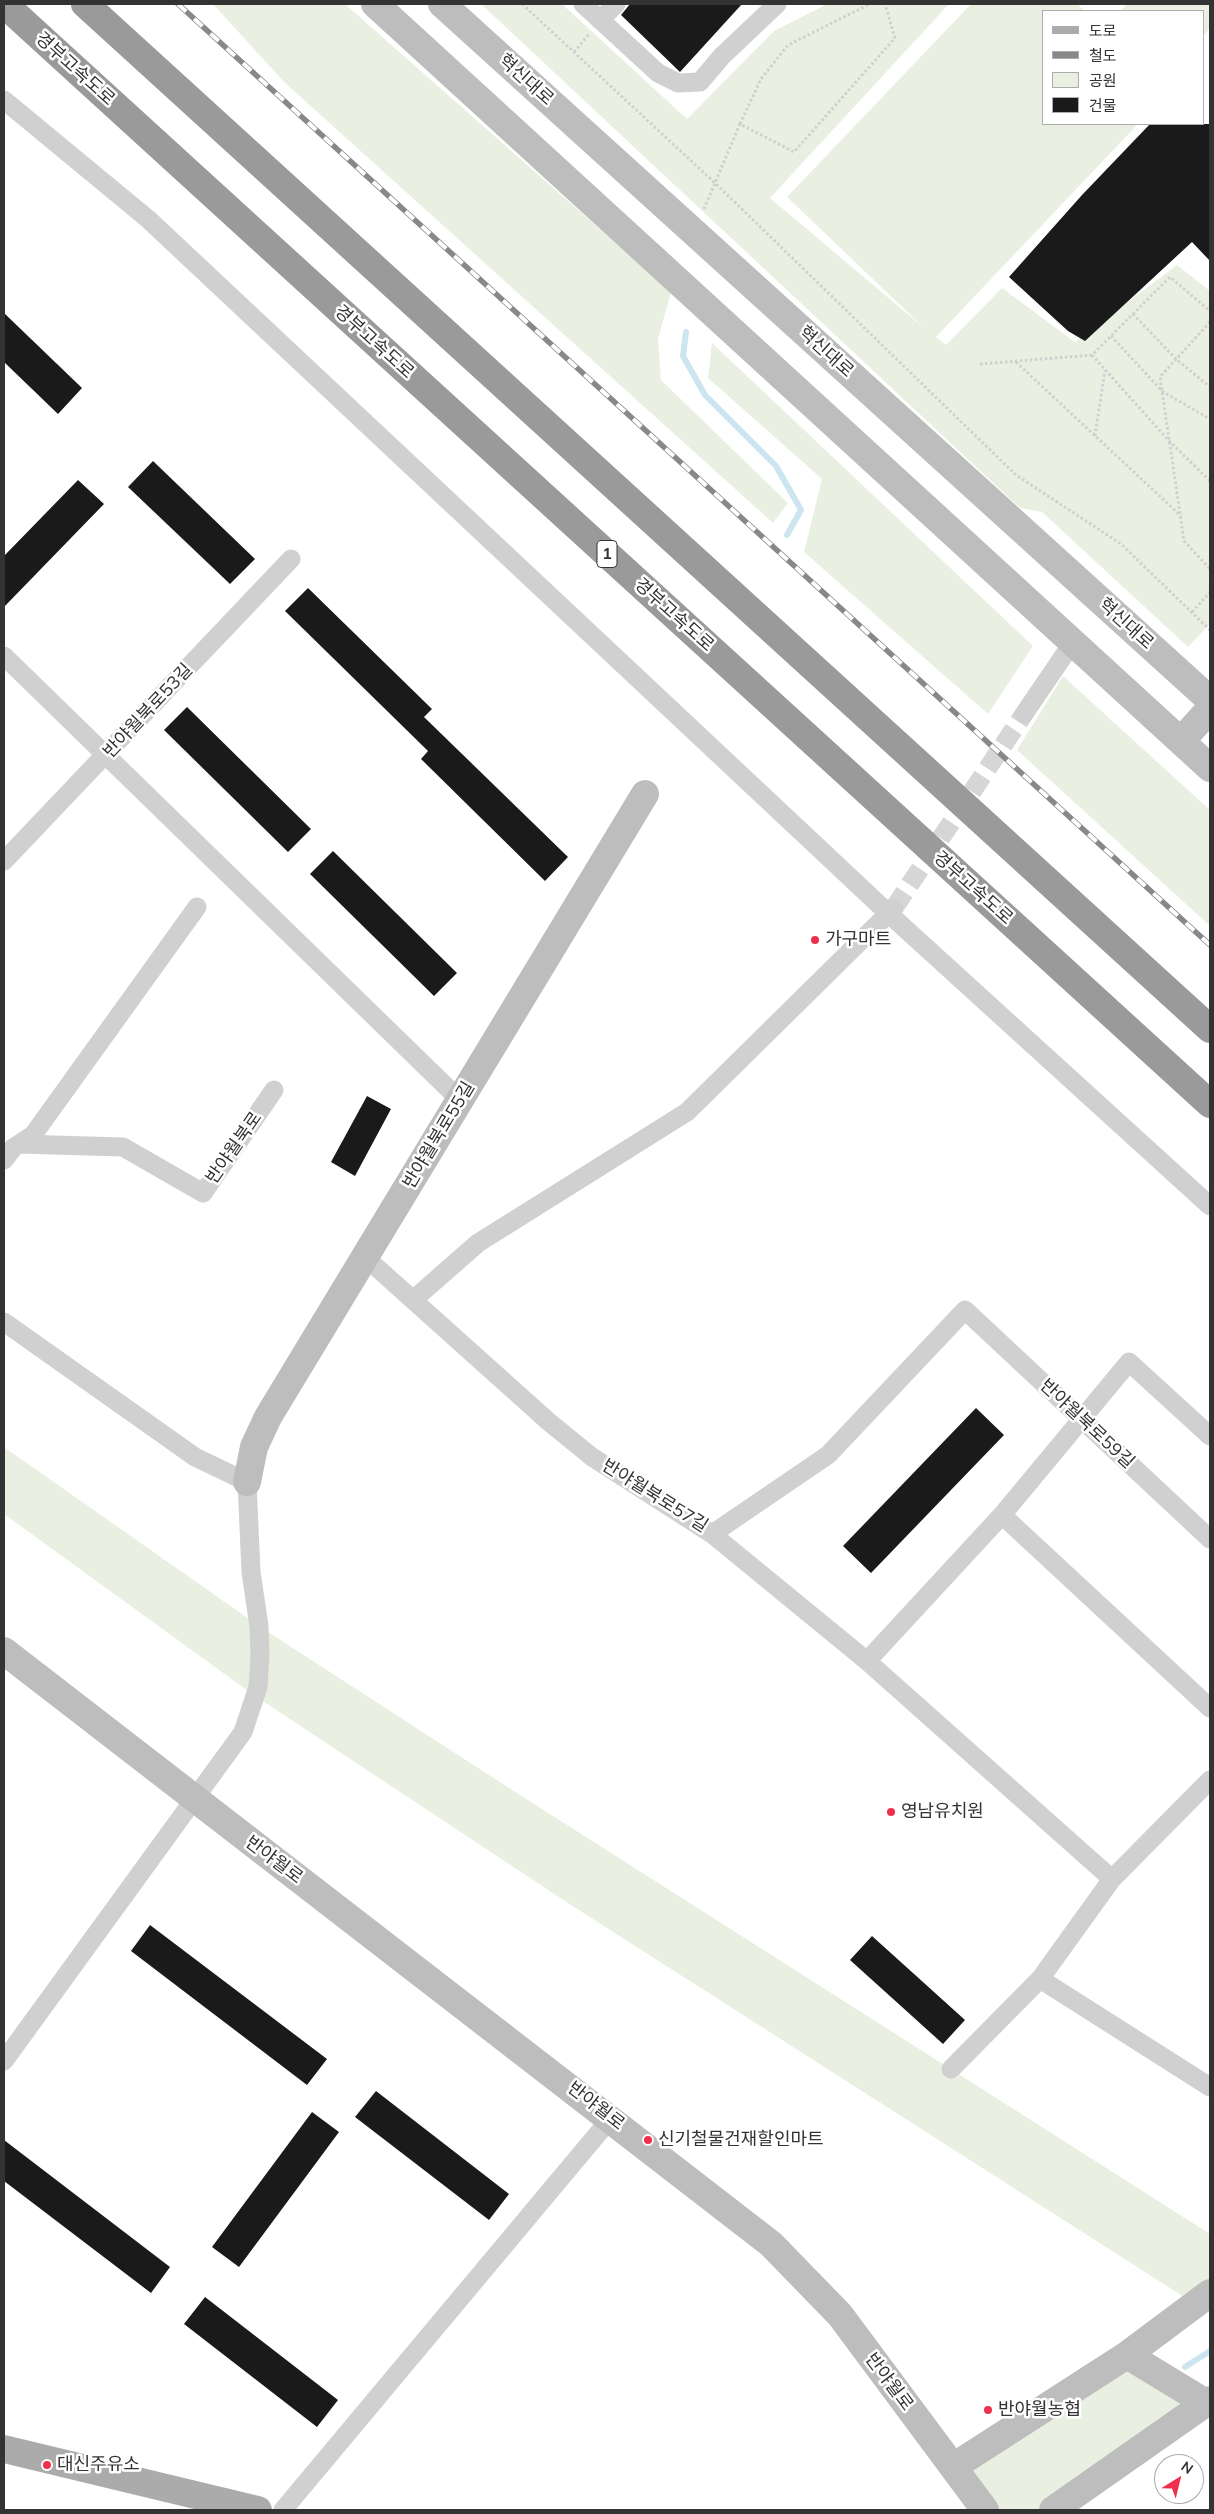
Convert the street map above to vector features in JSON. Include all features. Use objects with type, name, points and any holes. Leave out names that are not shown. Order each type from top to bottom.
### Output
[{"type":"highway","name":"경부고속도로","points":[[4,4],[1210,1104]]},
{"type":"highway","points":[[85,4],[1210,1029]]},
{"type":"main road","points":[[375,4],[1210,768]]},
{"type":"main road","name":"혁신대로","points":[[442,4],[1210,700]]},
{"type":"main road","points":[[1181,741],[1210,709]]},
{"type":"main road","name":"반야월북로55길","points":[[247,1482],[254,1447],[268,1417],[645,794]]},
{"type":"main road","name":"반야월로","points":[[4,1651],[611,2118],[771,2244],[840,2315],[985,2510]]},
{"type":"main road","points":[[953,2467],[1127,2355],[1210,2293]]},
{"type":"main road","points":[[1052,2510],[1208,2401],[1127,2355]]},
{"type":"main road","points":[[4,2449],[258,2510]]},
{"type":"street","points":[[583,4],[658,73],[678,83],[700,82],[722,56],[776,4]]},
{"type":"street","points":[[600,20],[616,4]]},
{"type":"street","points":[[4,100],[148,219],[1210,1206]]},
{"type":"street","name":"반야월북로53길","points":[[4,861],[290,559]]},
{"type":"street","points":[[1024,714],[1073,642]]},
{"type":"street","points":[[4,656],[460,1100]]},
{"type":"street","name":"반야월북로","points":[[10,1148],[33,1135],[197,907]]},
{"type":"street","points":[[413,1300],[478,1243],[687,1112],[891,910]]},
{"type":"street","name":"반야월북로","points":[[10,1148],[123,1147],[202,1193],[274,1090]]},
{"type":"street","name":"반야월북로57길","points":[[365,1257],[592,1457],[712,1534],[828,1455],[965,1310]]},
{"type":"street","name":"반야월북로59길","points":[[965,1310],[1210,1539]]},
{"type":"street","points":[[4,1322],[195,1457],[247,1482],[251,1572],[259,1626],[258,1687],[243,1732],[4,2061]]},
{"type":"street","points":[[867,1661],[1002,1514],[1128,1362],[1210,1436]]},
{"type":"street","points":[[1002,1514],[1210,1708]]},
{"type":"street","points":[[712,1534],[867,1661],[1112,1880]]},
{"type":"street","points":[[951,2069],[1040,1979],[1112,1880],[1210,1780]]},
{"type":"street","points":[[1040,1979],[1210,2087]]},
{"type":"street","points":[[283,2510],[611,2118]]},
{"type":"path","points":[[522,4],[715,183],[1016,475],[1121,544],[1210,630]]},
{"type":"path","points":[[693,231],[761,79],[788,45],[870,4]]},
{"type":"path","points":[[740,124],[794,152],[895,38],[885,4]]},
{"type":"path","points":[[980,364],[1092,355],[1170,277],[1210,310]]},
{"type":"path","points":[[1133,314],[1176,359],[1210,387]]},
{"type":"path","points":[[1210,322],[1160,377],[1184,541],[1210,569]]},
{"type":"path","points":[[1111,336],[1163,392],[1210,419]]},
{"type":"path","points":[[1092,355],[1170,442],[1210,481]]},
{"type":"path","points":[[1016,361],[1181,516]]},
{"type":"path","points":[[1095,436],[1105,370]]},
{"type":"path","points":[[1192,612],[1210,592]]},
{"type":"green space","points":[[213,4],[345,4],[671,292],[658,339],[661,380],[788,503],[773,523],[284,82]]},
{"type":"green space","points":[[481,4],[562,4],[687,119],[774,31],[827,4],[949,4],[770,198],[923,327],[787,197],[971,4],[1077,4],[1084,10],[1042,10],[1042,125],[1137,125],[936,337],[946,345],[1002,288],[1075,342],[1177,265],[1210,291],[1210,624],[1188,647],[1042,512],[1020,508]]},
{"type":"green space","points":[[1127,4],[1210,4],[1210,28],[1204,35],[1204,10],[1121,10]]},
{"type":"green space","points":[[712,343],[1033,646],[988,714],[804,552],[822,479],[708,378]]},
{"type":"green space","points":[[1063,676],[1210,810],[1210,926],[1017,750]]},
{"type":"green space","points":[[4,1447],[259,1626],[509,1788],[1210,2234],[1210,2293],[1195,2304],[571,1905],[255,1696],[4,1514]]},
{"type":"green space","points":[[1127,2355],[1206,2403],[1053,2510],[985,2510],[953,2467]]},
{"type":"building","points":[[630,4],[742,4],[680,72],[621,15]]},
{"type":"building","points":[[1210,124],[1210,261],[1192,242],[1085,341],[1068,331],[1009,277],[1082,195],[1149,125]]},
{"type":"building","points":[[4,313],[82,388],[58,414],[4,362]]},
{"type":"building","points":[[153,461],[255,559],[230,584],[128,487]]},
{"type":"building","points":[[78,480],[104,504],[4,607],[4,556]]},
{"type":"building","points":[[308,588],[432,709],[424,717],[568,857],[545,881],[421,759],[428,751],[285,611]]},
{"type":"building","points":[[187,707],[311,829],[288,852],[164,730]]},
{"type":"building","points":[[333,851],[457,973],[434,996],[310,874]]},
{"type":"building","points":[[367,1096],[391,1109],[355,1176],[331,1162]]},
{"type":"building","points":[[976,1408],[1004,1435],[871,1573],[843,1546]]},
{"type":"building","points":[[150,1925],[327,2059],[307,2085],[131,1951]]},
{"type":"building","points":[[872,1936],[965,2020],[943,2044],[850,1960]]},
{"type":"building","points":[[376,2091],[509,2194],[489,2220],[355,2117]]},
{"type":"building","points":[[312,2112],[339,2132],[239,2267],[212,2247]]},
{"type":"building","points":[[4,2140],[170,2267],[151,2293],[4,2181]]},
{"type":"building","points":[[205,2297],[338,2400],[317,2427],[184,2324]]},
{"type":"waterway","points":[[686,332],[683,356],[705,395],[776,466],[801,510],[787,535]]},
{"type":"waterway","points":[[1185,2367],[1210,2351]]},
{"type":"tunnel","points":[[894,908],[1024,714]]},
{"type":"railway","points":[[178,4],[1210,945]]},
{"type":"place","name":"가구마트","points":[[815,940]]},
{"type":"place","name":"영남유치원","points":[[891,1812]]},
{"type":"place","name":"신기철물건재할인마트","points":[[648,2140]]},
{"type":"place","name":"반야월농협","points":[[988,2410]]},
{"type":"place","name":"대신주유소","points":[[47,2465]]}]
